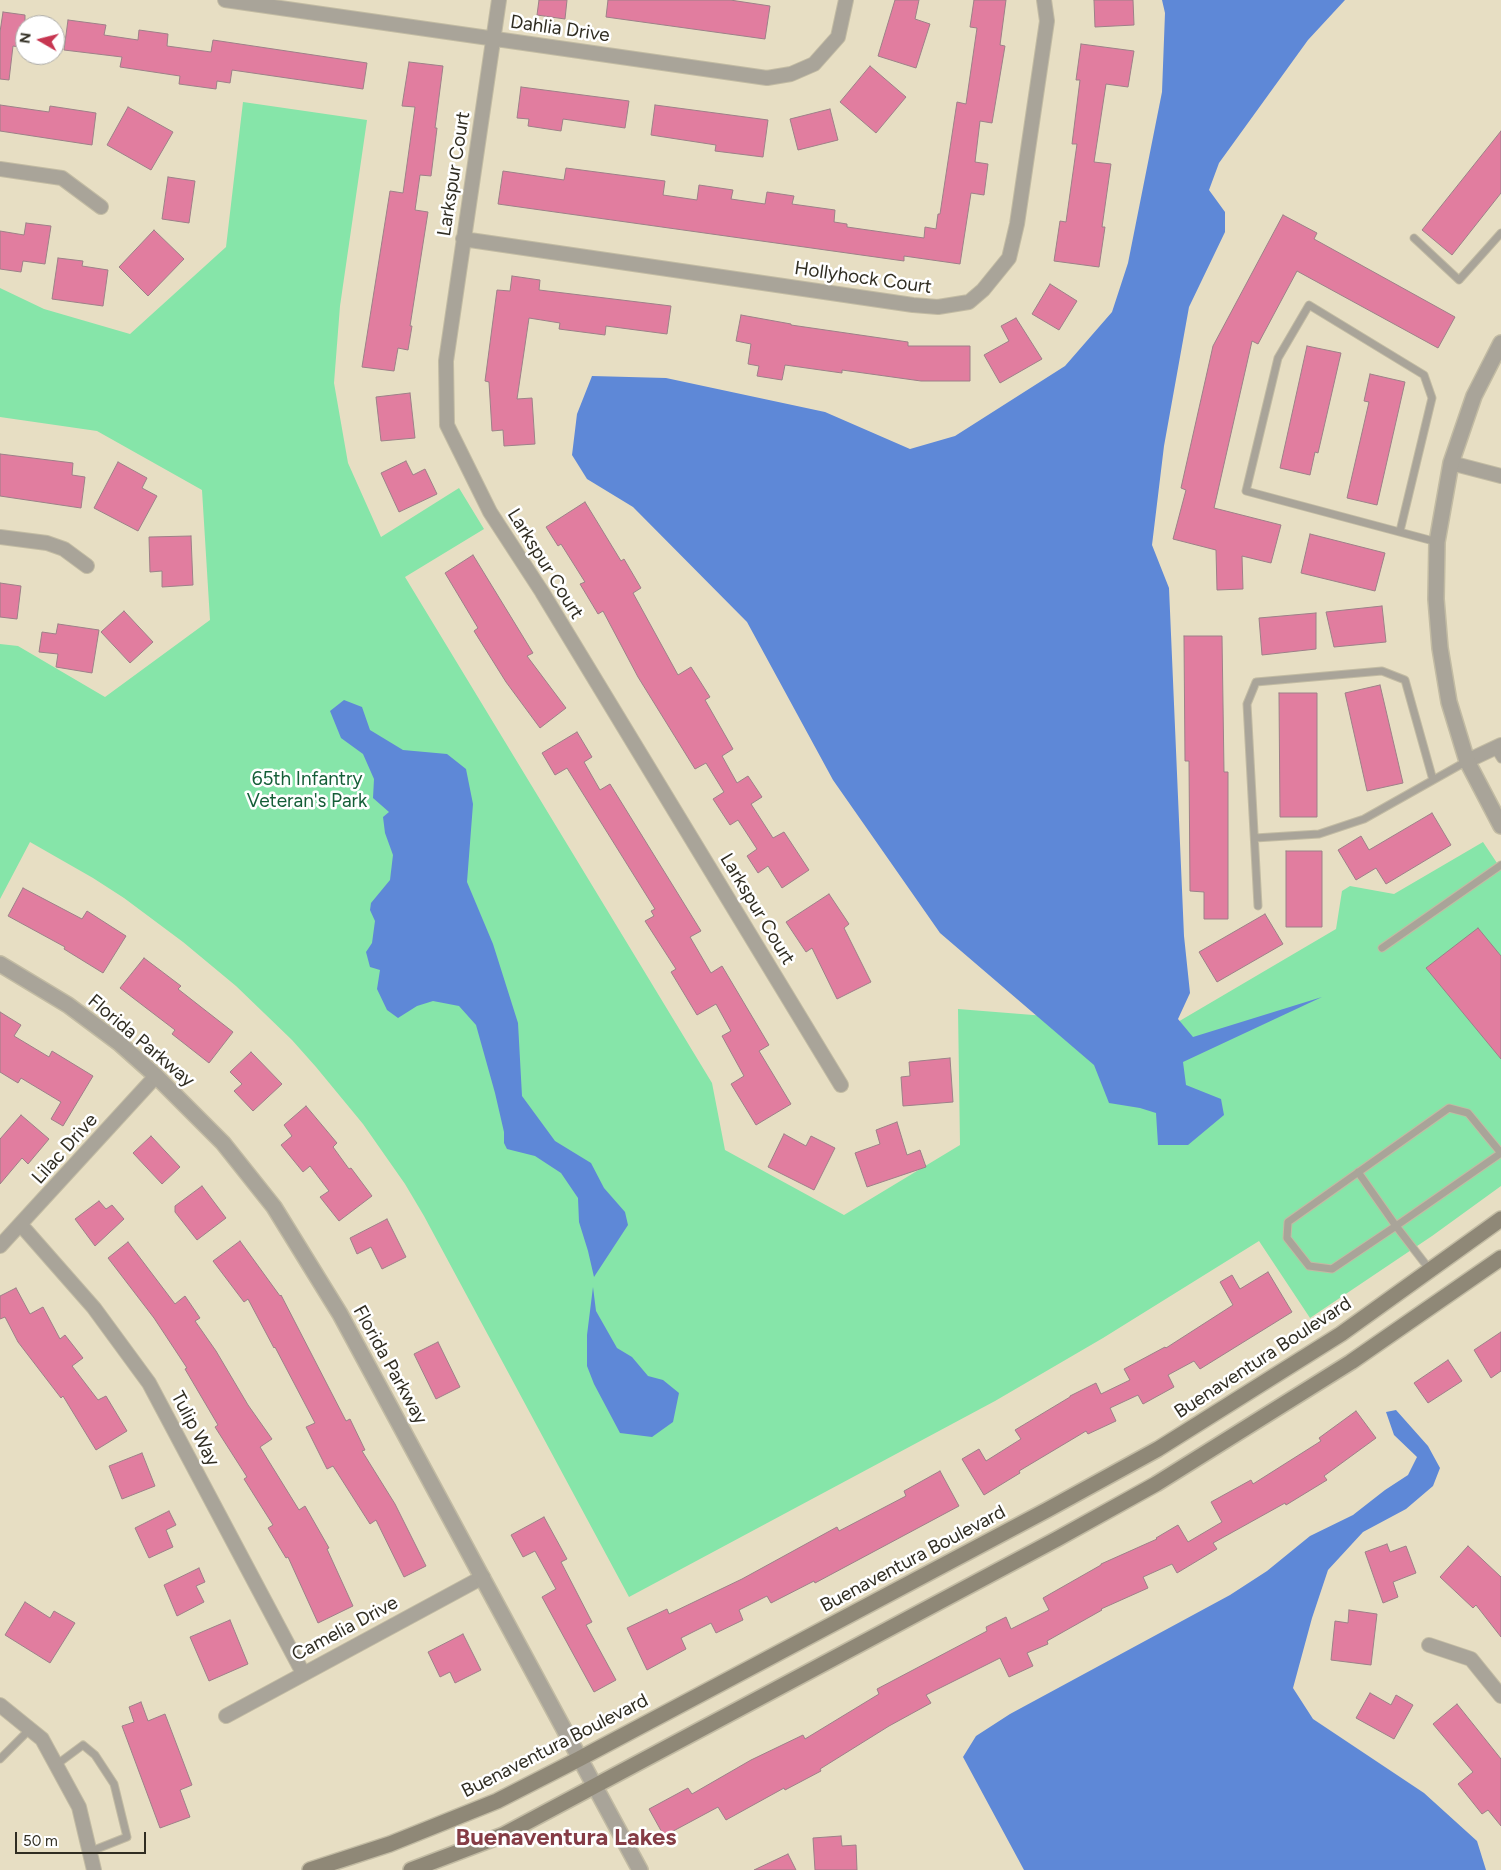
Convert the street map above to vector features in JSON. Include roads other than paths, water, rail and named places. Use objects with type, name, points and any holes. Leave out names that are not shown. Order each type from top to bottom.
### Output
[{"type":"main road","name":"Buenaventura Boulevard","points":[[310,1870],[390,1844],[497,1802],[1047,1510],[1158,1449],[1341,1334],[1501,1219]]},
{"type":"main road","points":[[411,1870],[503,1835],[1057,1539],[1156,1484],[1351,1362],[1501,1258]]},
{"type":"street","name":"Dahlia Drive","points":[[224,0],[296,5],[493,38],[767,78],[791,74],[814,64],[838,37],[846,0]]},
{"type":"street","name":"Larkspur Court","points":[[499,0],[446,362],[448,425],[490,512],[542,592],[841,1085]]},
{"type":"street","name":"Hollyhock Court","points":[[463,238],[913,305],[938,307],[969,302],[983,290],[1009,258],[1017,224],[1047,21],[1044,0]]},
{"type":"street","points":[[0,169],[62,178],[101,207]]},
{"type":"street","points":[[1501,343],[1474,396],[1451,463],[1437,542],[1436,599],[1440,648],[1449,702],[1467,761],[1501,826]]},
{"type":"street","points":[[1451,463],[1501,476]]},
{"type":"street","points":[[0,537],[47,543],[64,549],[87,566]]},
{"type":"street","points":[[1467,761],[1499,751]]},
{"type":"street","name":"Florida Parkway","points":[[0,964],[68,1005],[119,1044],[156,1076],[224,1143],[274,1207],[340,1314],[640,1870]]},
{"type":"street","name":"Lilac Drive","points":[[0,1246],[156,1076]]},
{"type":"street","name":"Tulip Way","points":[[21,1224],[94,1308],[150,1383],[303,1673]]},
{"type":"street","name":"Camelia Drive","points":[[226,1716],[482,1577]]},
{"type":"street","points":[[1429,1645],[1471,1659],[1501,1696]]},
{"type":"street","points":[[0,1704],[42,1739],[79,1807],[94,1870]]},
{"type":"lane","points":[[1414,238],[1459,280],[1501,233]]},
{"type":"lane","points":[[1400,531],[1432,398],[1424,375],[1309,305],[1278,358],[1246,490],[1437,542]]},
{"type":"lane","points":[[1258,906],[1247,704],[1256,682],[1382,671],[1405,680],[1433,780]]},
{"type":"lane","points":[[1254,838],[1319,834],[1364,819],[1467,761]]},
{"type":"lane","points":[[1382,948],[1501,866]]},
{"type":"lane","points":[[1449,1108],[1468,1113],[1501,1153],[1332,1269],[1309,1266],[1287,1238],[1288,1222],[1358,1172],[1449,1108]]},
{"type":"lane","points":[[1358,1172],[1430,1270]]},
{"type":"lane","points":[[0,1759],[30,1729]]},
{"type":"lane","points":[[56,1765],[83,1745],[95,1755],[114,1784],[127,1837],[89,1852]]},
{"type":"water","points":[[1162,0],[1345,0],[1308,40],[1219,163],[1209,190],[1225,212],[1225,232],[1189,307],[1164,446],[1152,545],[1169,588],[1184,936],[1190,993],[1178,1019],[1193,1037],[1322,997],[1183,1062],[1186,1085],[1221,1099],[1224,1115],[1188,1145],[1158,1145],[1156,1113],[1140,1108],[1109,1103],[1094,1065],[940,933],[833,780],[747,622],[633,507],[587,479],[572,455],[577,414],[592,376],[666,378],[825,412],[910,449],[955,436],[1065,366],[1112,312],[1128,263],[1162,92],[1165,13]]},
{"type":"water","points":[[344,700],[362,707],[370,730],[403,750],[447,754],[466,769],[473,804],[467,882],[493,944],[518,1023],[522,1096],[555,1141],[591,1163],[604,1188],[625,1212],[628,1225],[594,1277],[579,1222],[578,1198],[561,1173],[535,1156],[507,1149],[504,1143],[504,1132],[495,1093],[476,1025],[459,1006],[433,1001],[417,1006],[398,1018],[387,1010],[377,989],[380,970],[370,967],[366,952],[372,943],[375,921],[370,910],[371,903],[390,880],[393,855],[385,833],[383,817],[389,812],[373,798],[374,779],[363,754],[341,738],[330,711]]},
{"type":"water","points":[[593,1287],[596,1311],[617,1348],[632,1357],[648,1376],[663,1380],[679,1393],[673,1422],[652,1437],[620,1433],[594,1384],[587,1366],[587,1335]]},
{"type":"water","points":[[1396,1410],[1428,1446],[1440,1468],[1433,1486],[1406,1509],[1363,1532],[1328,1570],[1312,1618],[1293,1688],[1313,1719],[1424,1793],[1477,1841],[1486,1870],[1024,1870],[963,1757],[976,1736],[1010,1714],[1230,1595],[1267,1571],[1310,1536],[1353,1515],[1408,1475],[1417,1457],[1394,1435],[1386,1412]]},
{"type":"district","name":"Buenaventura Lakes","points":[[566,1838]]},
{"type":"park label","name":"65th Infantry Veteran's Park","points":[[307,790]]}]
